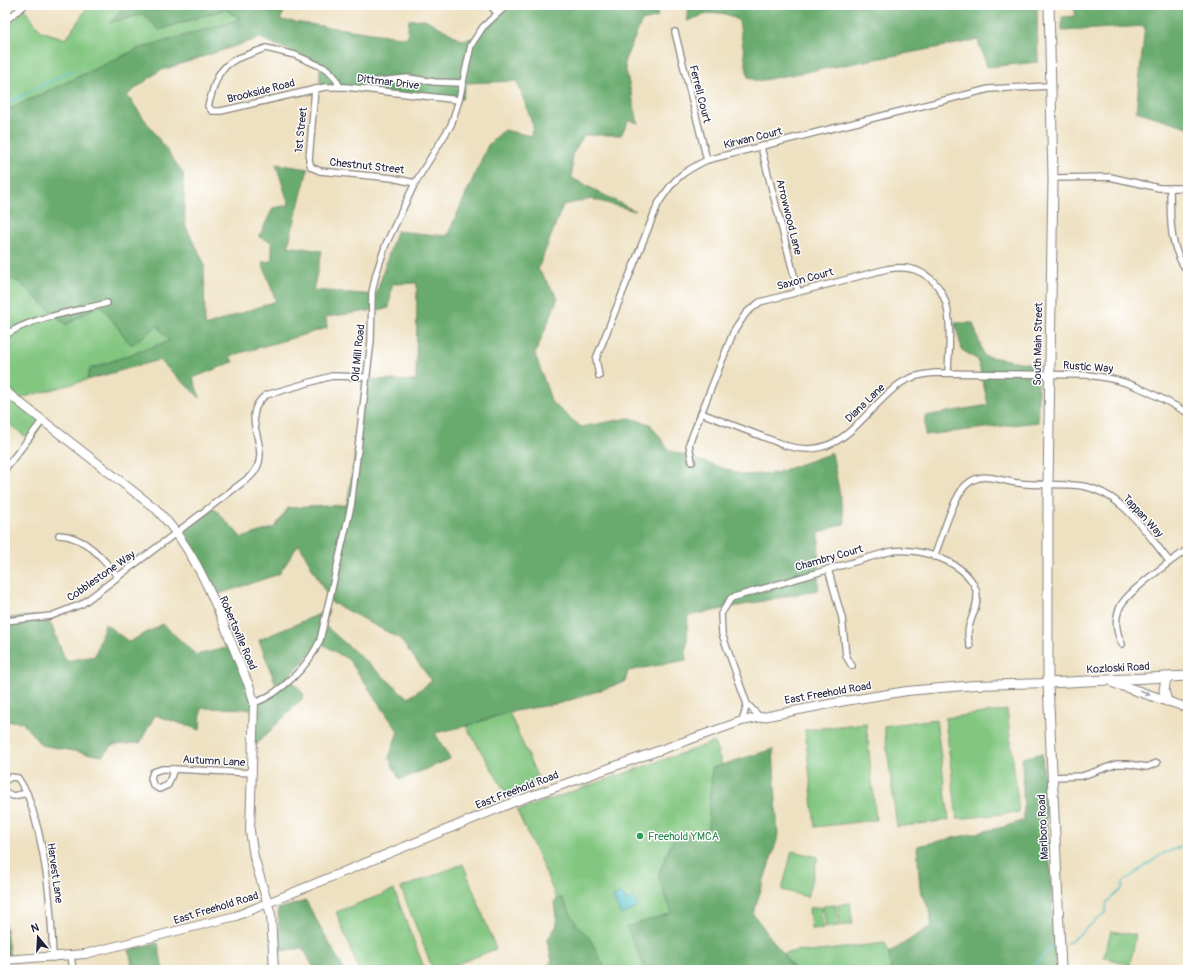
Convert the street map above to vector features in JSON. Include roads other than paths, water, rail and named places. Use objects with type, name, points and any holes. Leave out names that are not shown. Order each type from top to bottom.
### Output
[{"type":"main road","name":"South Main Street","points":[[1048,683],[1048,484],[1053,178],[1049,5]]},
{"type":"main road","name":"Robertsville Road","points":[[5,391],[146,500],[177,533],[199,569],[250,688],[254,703],[251,841],[254,857],[269,902],[272,922],[274,970]]},
{"type":"main road","name":"Kozloski Road","points":[[1048,683],[1188,676]]},
{"type":"main road","points":[[1166,677],[1164,691],[1167,700]]},
{"type":"main road","points":[[1097,681],[1124,685],[1188,708]]},
{"type":"main road","name":"East Freehold Road","points":[[5,960],[71,956],[98,951],[208,924],[269,902],[514,802],[742,721],[845,701],[907,691],[975,685],[1048,683]]},
{"type":"main road","name":"Marlboro Road","points":[[1048,683],[1061,970]]},
{"type":"street","points":[[5,21],[25,5]]},
{"type":"street","points":[[490,5],[497,13]]},
{"type":"street","name":"Old Mill Road","points":[[254,703],[272,695],[300,670],[312,655],[320,640],[351,506],[370,341],[372,292],[376,274],[386,244],[415,183],[448,132],[459,100],[471,45],[483,27],[507,5]]},
{"type":"street","name":"Ferrell Court","points":[[675,32],[707,160]]},
{"type":"street","name":"Brookside Road","points":[[315,89],[221,112],[212,111],[208,102],[221,71],[236,59],[261,49],[272,48],[295,55],[321,66],[330,72],[340,87]]},
{"type":"street","points":[[370,82],[408,78],[435,82],[463,83]]},
{"type":"street","name":"Kirwan Court","points":[[599,376],[596,359],[658,204],[673,181],[692,168],[707,160],[989,89],[1050,86]]},
{"type":"street","name":"Dittmar Drive","points":[[315,89],[340,87],[459,100]]},
{"type":"street","name":"1st Street","points":[[315,89],[309,160],[311,167],[316,171]]},
{"type":"street","name":"Arrowwood Lane","points":[[761,147],[798,291]]},
{"type":"street","name":"Chestnut Street","points":[[316,171],[392,178],[415,183]]},
{"type":"street","points":[[1053,178],[1110,177],[1141,185],[1170,189],[1188,188]]},
{"type":"street","points":[[1170,189],[1171,233],[1176,251],[1188,272]]},
{"type":"street","name":"Saxon Court","points":[[692,462],[689,444],[732,333],[746,313],[760,302],[895,267],[910,268],[924,274],[938,286],[947,304],[949,316],[948,373]]},
{"type":"street","points":[[5,336],[29,323],[107,303]]},
{"type":"street","name":"Diana Lane","points":[[701,413],[787,446],[814,449],[829,445],[848,434],[902,382],[925,374],[1050,374]]},
{"type":"street","name":"Rustic Way","points":[[1050,374],[1087,374],[1120,380],[1141,387],[1188,413]]},
{"type":"street","name":"Cobblestone Way","points":[[5,621],[51,616],[82,604],[255,472],[260,463],[261,454],[254,417],[257,406],[264,396],[332,376],[365,377]]},
{"type":"street","points":[[5,469],[43,420]]},
{"type":"street","name":"Tappan Way","points":[[934,557],[961,490],[972,480],[984,476],[1012,482],[1084,486],[1114,499],[1130,514],[1170,562]]},
{"type":"street","points":[[59,535],[68,535],[79,539],[96,552],[118,577]]},
{"type":"street","points":[[1122,644],[1117,633],[1117,621],[1120,606],[1129,595],[1188,549]]},
{"type":"street","name":"Chambry Court","points":[[760,717],[747,704],[722,634],[721,614],[731,598],[896,550],[910,550],[934,557],[959,568],[974,583],[977,602],[968,634],[970,646]]},
{"type":"street","points":[[828,569],[842,618],[846,656],[852,666]]},
{"type":"street","points":[[742,721],[747,704]]},
{"type":"street","points":[[1052,777],[1082,776],[1117,764],[1148,767],[1156,763]]},
{"type":"street","name":"Autumn Lane","points":[[174,769],[170,781],[166,787],[159,789],[153,785],[151,778],[153,772],[162,769],[174,769],[252,773]]},
{"type":"street","name":"Harvest Lane","points":[[5,781],[11,777],[18,778],[27,793],[39,831],[49,896],[53,958]]},
{"type":"street","points":[[5,792],[13,796],[27,793]]},
{"type":"street","points":[[71,956],[73,970]]},
{"type":"water","points":[[622,893],[626,901],[633,897],[638,907],[621,915],[613,897]]},
{"type":"waterway","points":[[5,104],[73,70]]},
{"type":"waterway","points":[[1066,943],[1070,942],[1105,913],[1107,902],[1122,889],[1123,882],[1162,854],[1188,844]]},
{"type":"waterway","points":[[1030,970],[1054,944]]},
{"type":"place","name":"Freehold YMCA","points":[[640,836]]}]
